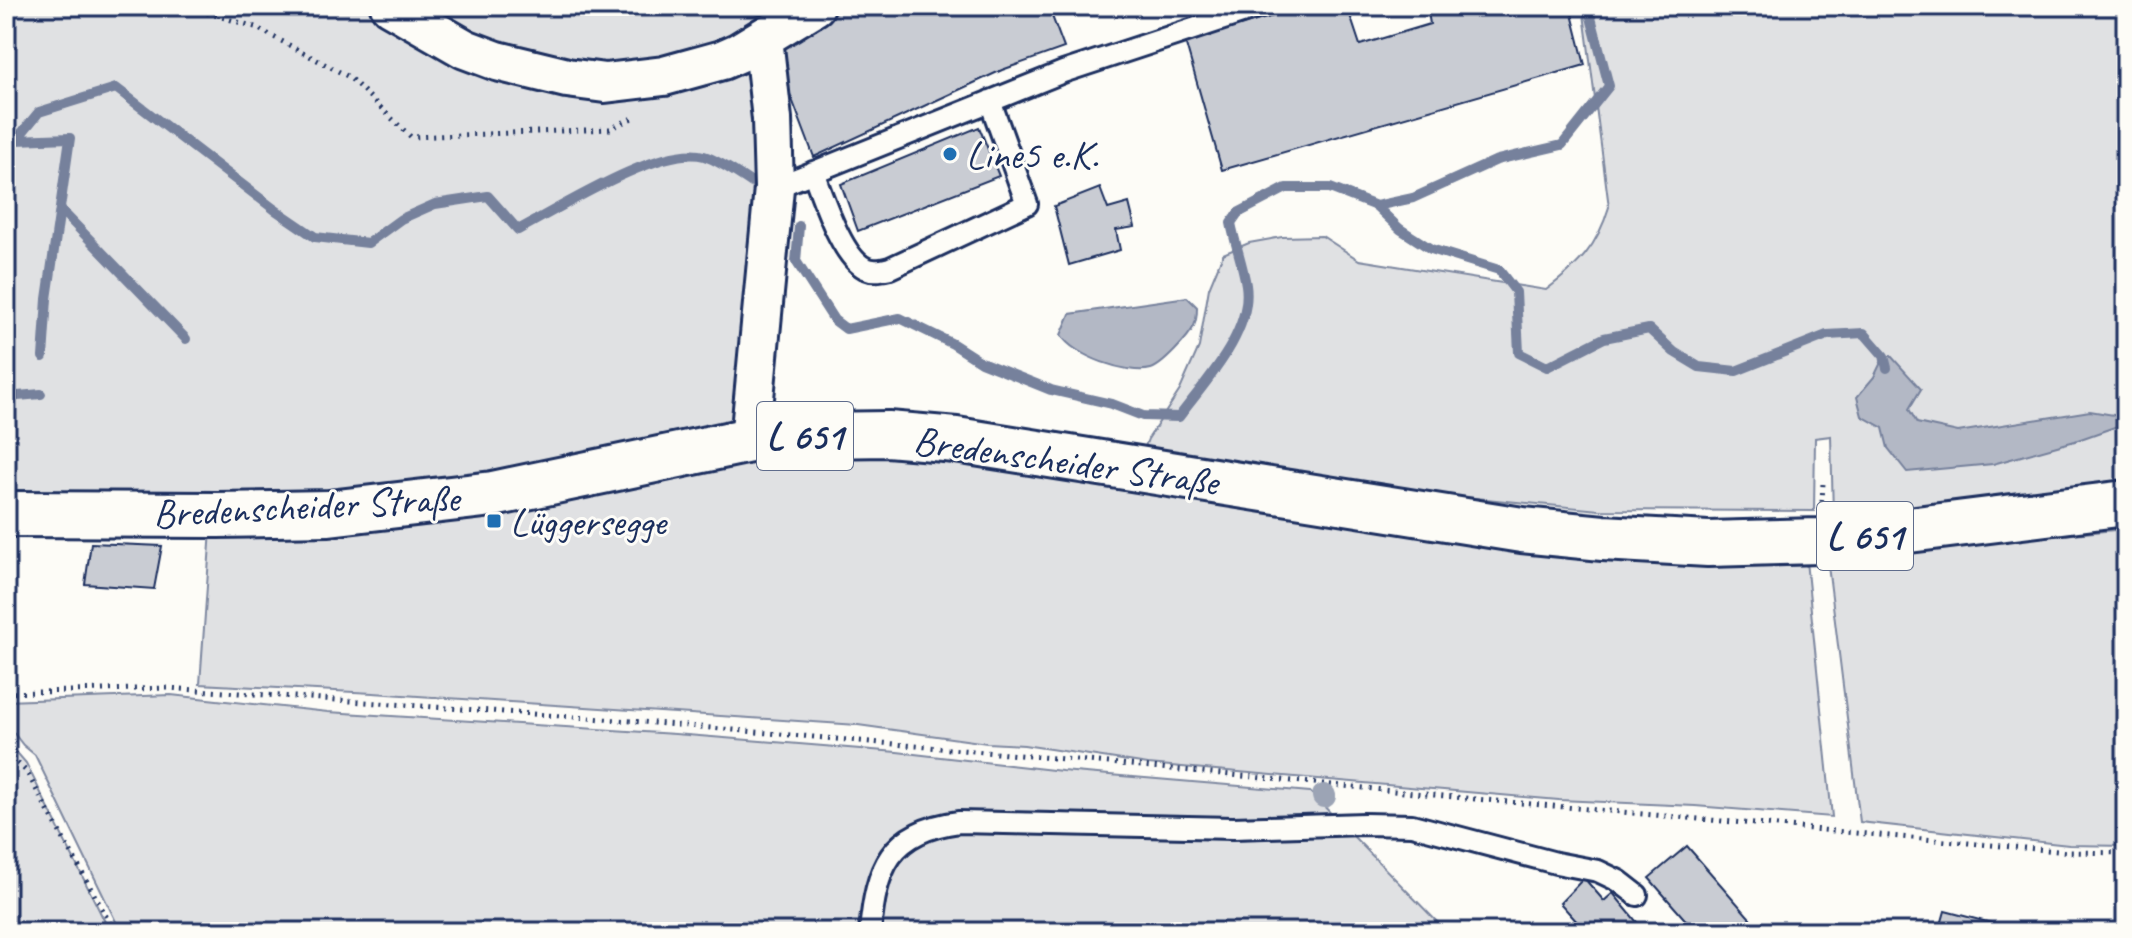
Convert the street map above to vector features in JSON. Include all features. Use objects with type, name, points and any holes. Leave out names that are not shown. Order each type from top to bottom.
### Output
[{"type":"main road","name":"Bredenscheider Straße","points":[[6,514],[329,513],[493,494],[750,440],[888,434],[956,440],[1522,530],[1708,544],[1820,541],[2126,503]]},
{"type":"street","points":[[390,6],[465,49],[497,61],[567,78],[605,83],[664,76],[722,60],[815,6]]},
{"type":"street","points":[[750,440],[774,188],[772,119],[763,38]]},
{"type":"lane","points":[[774,188],[1063,72],[1263,6]]},
{"type":"lane","points":[[813,172],[841,240],[854,259],[863,267],[877,271],[890,268],[1027,204],[990,101]]},
{"type":"lane","points":[[870,932],[878,881],[889,855],[906,839],[922,830],[959,822],[1233,828],[1412,825],[1598,871],[1619,881],[1637,895]]},
{"type":"path","points":[[6,693],[168,688],[554,716],[1094,761],[2069,852],[2126,853]]},
{"type":"path","points":[[6,752],[26,771],[115,932]]},
{"type":"shaded area","points":[[6,6],[759,6],[755,8],[767,138],[737,428],[449,492],[6,491]]},
{"type":"shaded area","points":[[1583,6],[2126,6],[2126,486],[1988,504],[1833,514],[1831,436],[1815,438],[1814,511],[1599,510],[1321,483],[1143,452],[1180,390],[1199,347],[1209,288],[1223,254],[1249,243],[1282,237],[1322,236],[1359,260],[1546,290],[1577,263],[1599,233],[1609,207]]},
{"type":"shaded area","points":[[1187,297],[1197,307],[1194,326],[1162,363],[1151,369],[1129,369],[1102,362],[1077,350],[1061,335],[1070,314]]},
{"type":"shaded area","points":[[1884,356],[1891,356],[1921,389],[1909,409],[1917,423],[1958,432],[2090,411],[2126,417],[2126,423],[1993,464],[1907,472],[1888,448],[1883,428],[1862,416],[1857,397],[1874,377]]},
{"type":"shaded area","points":[[885,448],[1806,561],[1832,817],[1695,806],[1559,800],[1148,764],[858,725],[200,684],[211,530],[743,454]]},
{"type":"shaded area","points":[[2126,529],[2126,846],[2069,845],[1860,822],[1827,557]]},
{"type":"shaded area","points":[[171,695],[328,712],[897,752],[1062,771],[1310,792],[1447,932],[121,932],[35,755],[6,723],[6,701]]},
{"type":"shaded area","points":[[6,740],[26,763],[110,932],[6,932]]},
{"type":"building","points":[[822,6],[1079,6],[1052,16],[1064,48],[1002,70],[814,157],[768,36]]},
{"type":"building","points":[[1309,6],[1347,6],[1360,45],[1430,24],[1427,6],[1570,6],[1585,65],[1222,170],[1185,41]]},
{"type":"building","points":[[979,127],[999,176],[858,231],[841,184]]},
{"type":"building","points":[[1100,188],[1108,209],[1129,203],[1135,227],[1116,230],[1120,250],[1069,265],[1054,206]]},
{"type":"building","points":[[91,543],[162,546],[154,589],[85,584]]},
{"type":"building","points":[[1687,846],[1762,932],[1696,932],[1649,878]]},
{"type":"building","points":[[1584,878],[1604,901],[1613,893],[1645,932],[1575,932],[1573,929],[1579,924],[1560,903]]},
{"type":"building","points":[[1945,911],[2026,932],[1939,932]]},
{"type":"waterway","points":[[1376,206],[1413,198],[1497,160],[1562,145],[1609,86],[1588,6]]},
{"type":"waterway","points":[[6,138],[16,140],[39,112],[116,88],[315,237],[368,243],[401,219],[435,204],[488,196],[518,230],[610,181],[662,160],[685,155],[710,158],[752,183]]},
{"type":"waterway","points":[[16,140],[70,138],[47,299],[43,357]]},
{"type":"waterway","points":[[799,226],[796,261],[834,320],[846,329],[900,318],[953,344],[981,362],[1051,390],[1112,404],[1143,416],[1179,417],[1225,356],[1242,321],[1246,303],[1245,277],[1231,223],[1238,213],[1286,188],[1330,188],[1376,206],[1400,229],[1431,249],[1499,270],[1516,292],[1519,353],[1547,367],[1604,338],[1649,329],[1674,352],[1699,367],[1736,371],[1827,335],[1864,333],[1884,356],[1887,368]]},
{"type":"waterway","points":[[61,210],[186,339]]},
{"type":"waterway","points":[[6,397],[41,394]]},
{"type":"place","name":"Line5 e.K.","points":[[950,154]]},
{"type":"place","name":"Lüggersegge","points":[[494,521]]}]
